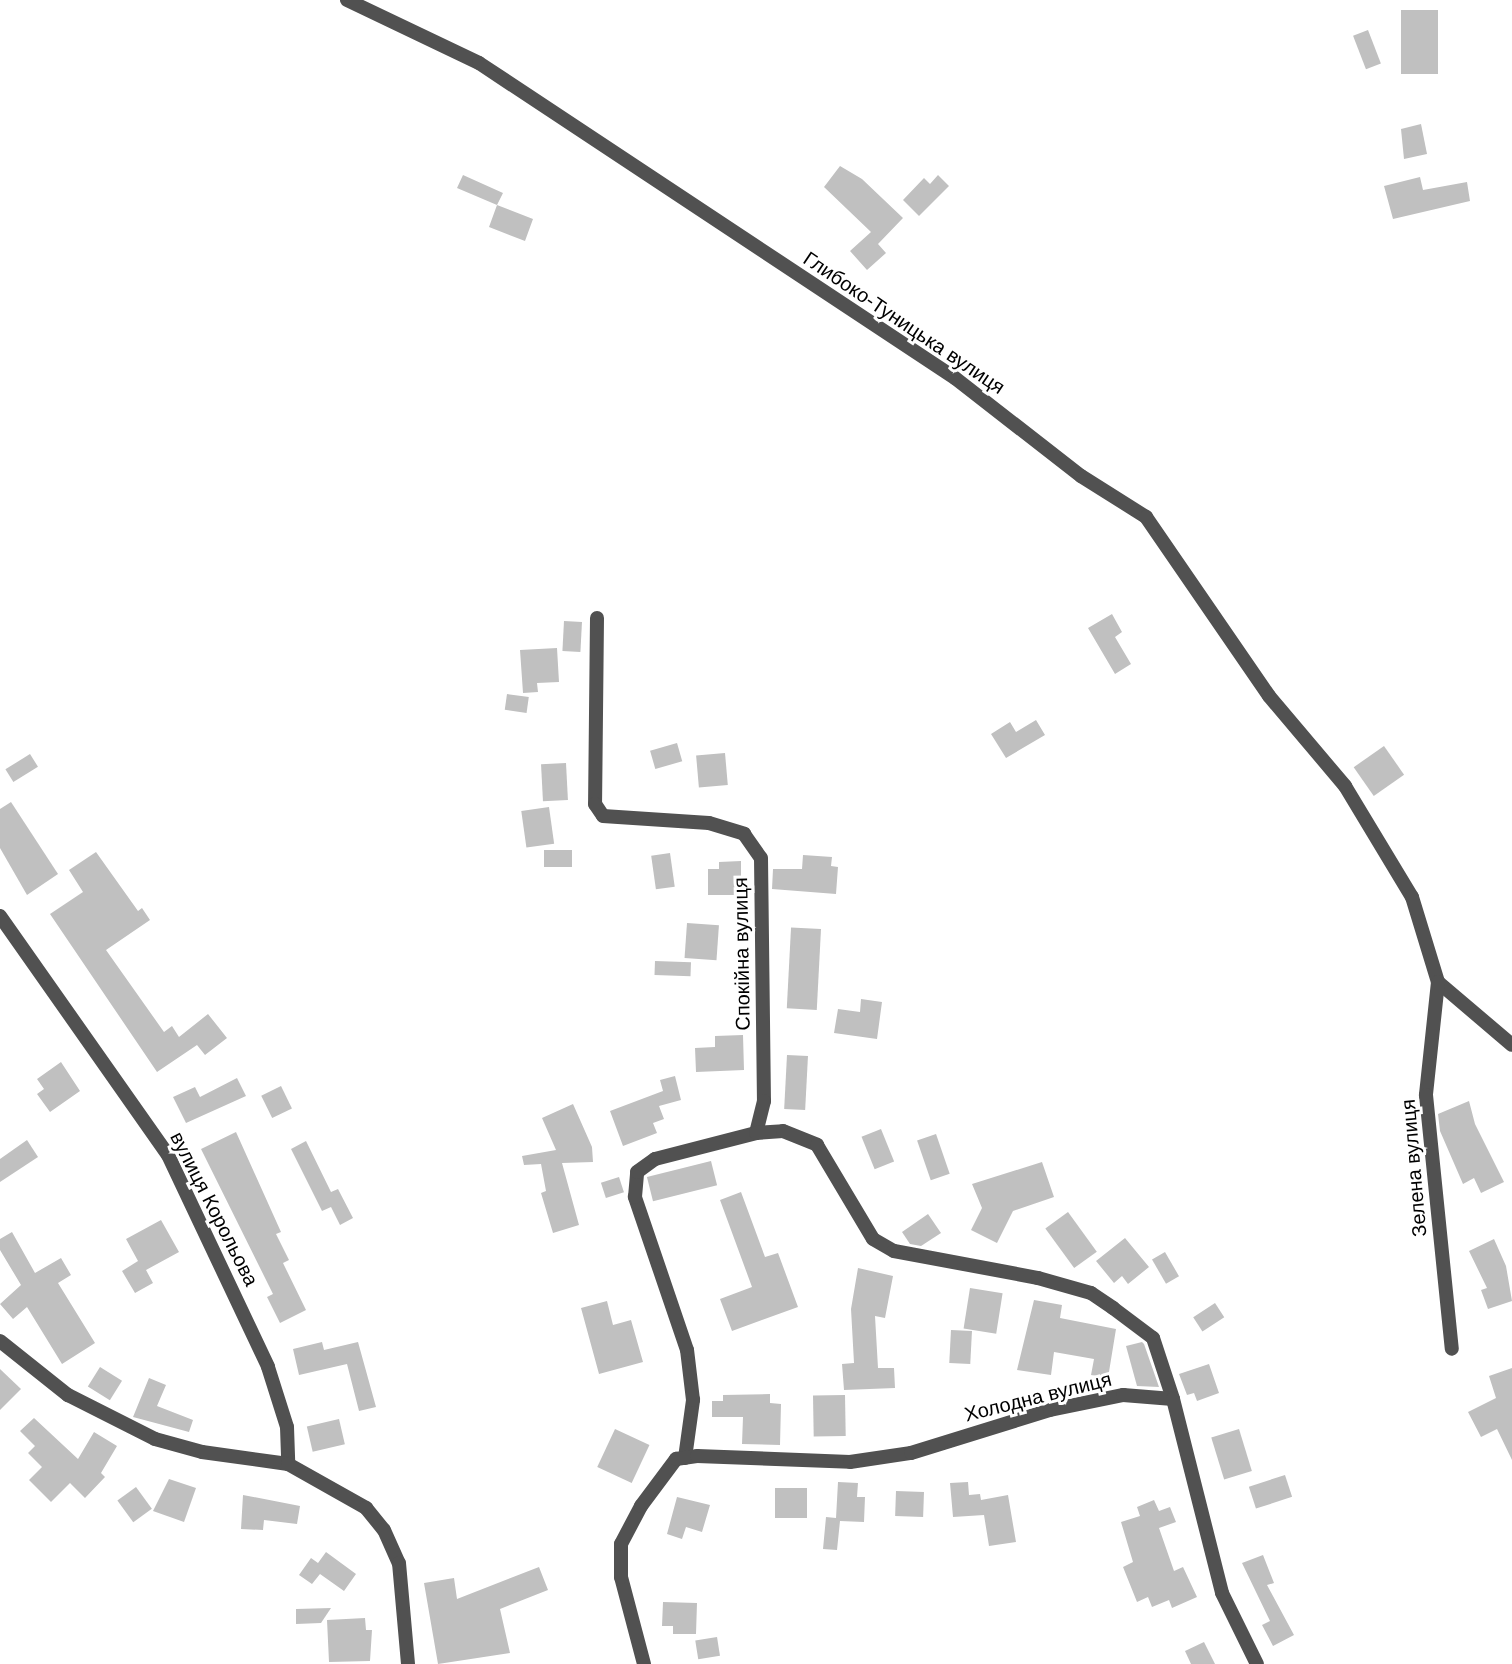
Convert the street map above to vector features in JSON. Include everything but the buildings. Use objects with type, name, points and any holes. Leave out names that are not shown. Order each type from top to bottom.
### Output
[{"type":"street","name":"Глибоко-Туницька вулиця","points":[[347,0],[479,63],[955,378],[1081,476],[1146,517],[1269,696],[1345,786]]},
{"type":"street","name":"Спокійна вулиця","points":[[597,618],[595,804],[603,816],[709,823],[744,834],[761,858],[764,1101],[756,1133]]},
{"type":"street","name":"Зелена вулиця","points":[[1345,786],[1412,897],[1438,982],[1426,1095],[1452,1349]]},
{"type":"street","name":"вулиця Корольова","points":[[0,916],[168,1155],[268,1367],[287,1427],[288,1464]]},
{"type":"street","points":[[1438,982],[1512,1045]]},
{"type":"street","points":[[644,1664],[621,1577],[621,1544],[641,1506],[676,1459],[685,1458],[693,1400],[687,1350],[635,1197],[637,1172],[655,1159],[756,1133],[783,1131],[817,1145],[873,1239],[894,1251],[1038,1278],[1091,1293],[1153,1338],[1173,1399],[1222,1593],[1257,1664]]},
{"type":"street","points":[[0,1341],[68,1395],[155,1439],[202,1452],[288,1464],[366,1508],[384,1530],[399,1563],[408,1664]]},
{"type":"street","name":"Холодна вулиця","points":[[685,1458],[850,1462],[911,1453],[1050,1410],[1123,1395],[1173,1399]]}]
